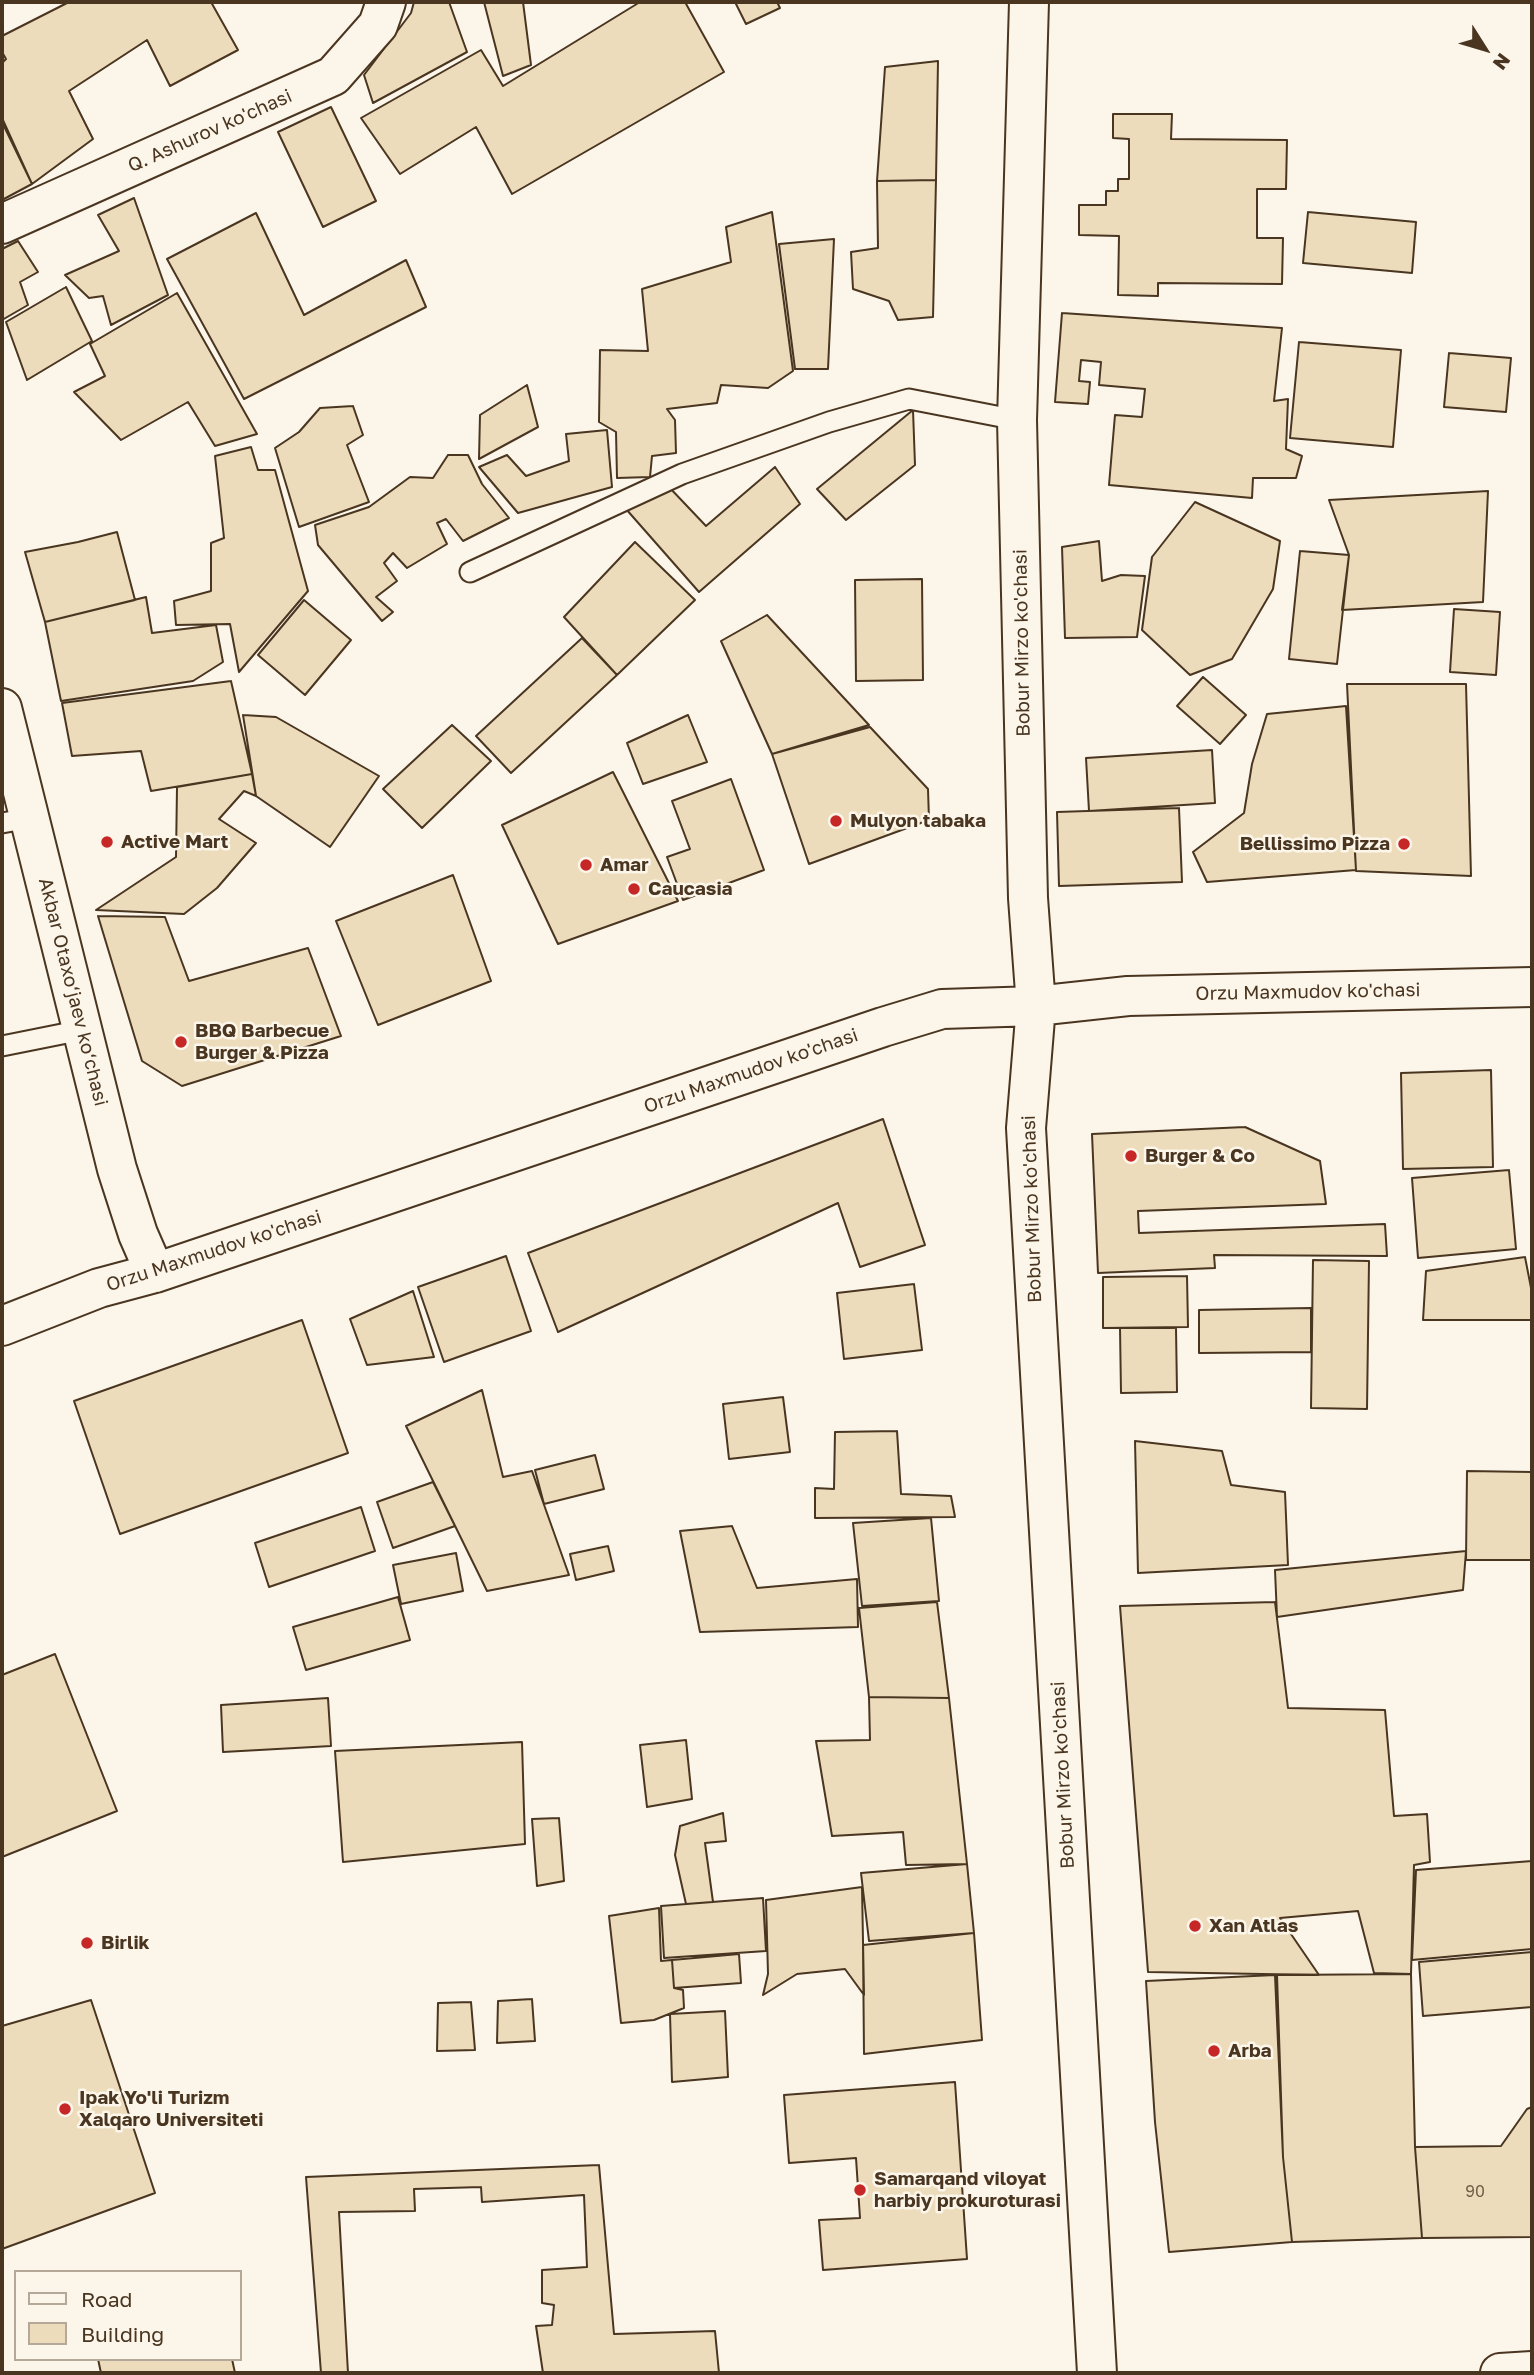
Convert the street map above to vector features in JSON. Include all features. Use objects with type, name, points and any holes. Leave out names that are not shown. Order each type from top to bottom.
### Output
[{"type":"main road","name":"Q. Ashurov ko'chasi","points":[[2,224],[333,76],[378,25],[386,2]]},
{"type":"main road","name":"Bobur Mirzo ko'chasi","points":[[1029,2],[1017,420],[1028,898],[1036,1006],[1026,1128],[1097,2373]]},
{"type":"main road","name":"Akbar Otaxo‘jaev ko‘chasi","points":[[2,708],[15,820],[82,1030],[117,1169],[138,1234],[155,1273]]},
{"type":"main road","name":"Orzu Maxmudov ko'chasi","points":[[2,1326],[99,1288],[155,1273],[942,1009],[1036,1006],[1128,996],[1532,987]]},
{"type":"main road","points":[[1500,2373],[1532,2371]]},
{"type":"lane","points":[[470,572],[682,474],[829,422],[909,399],[1017,420]]},
{"type":"lane","points":[[2,1046],[82,1030]]},
{"type":"building","points":[[69,2],[211,2],[238,50],[170,86],[147,40],[69,91],[93,139],[32,184],[2,118],[2,63],[6,59],[2,52],[2,36]]},
{"type":"building","points":[[414,2],[449,2],[467,52],[373,103],[364,75],[411,13]]},
{"type":"building","points":[[484,2],[523,2],[531,65],[503,76]]},
{"type":"building","points":[[640,2],[685,2],[724,72],[512,194],[476,127],[400,174],[361,118],[481,50],[503,86]]},
{"type":"building","points":[[735,2],[777,2],[780,8],[746,24]]},
{"type":"building","points":[[938,61],[936,180],[877,181],[885,67]]},
{"type":"building","points":[[331,107],[376,201],[323,227],[278,132]]},
{"type":"building","points":[[1113,114],[1172,114],[1171,139],[1287,140],[1286,189],[1257,189],[1257,238],[1283,238],[1282,284],[1158,283],[1158,296],[1118,295],[1119,236],[1079,235],[1079,205],[1106,205],[1106,191],[1118,191],[1118,179],[1129,179],[1129,139],[1113,138]]},
{"type":"building","points":[[2,122],[32,184],[2,200]]},
{"type":"building","points":[[936,180],[933,317],[898,320],[889,301],[853,289],[851,252],[878,248],[877,181]]},
{"type":"building","points":[[134,198],[168,295],[111,325],[103,296],[89,298],[65,275],[119,251],[98,215]]},
{"type":"building","points":[[772,212],[793,371],[768,388],[721,385],[717,403],[667,409],[675,420],[676,453],[652,456],[650,477],[617,478],[616,432],[599,422],[600,350],[648,351],[642,289],[731,262],[726,227]]},
{"type":"building","points":[[1308,212],[1416,222],[1412,273],[1303,263]]},
{"type":"building","points":[[256,213],[304,315],[406,260],[426,307],[244,399],[167,259]]},
{"type":"building","points":[[834,239],[828,369],[795,369],[779,244]]},
{"type":"building","points":[[18,241],[38,272],[20,282],[28,305],[2,320],[2,249]]},
{"type":"building","points":[[66,287],[92,341],[27,380],[6,322]]},
{"type":"building","points":[[177,293],[257,434],[215,446],[188,402],[121,440],[74,392],[105,376],[90,344]]},
{"type":"building","points":[[1062,313],[1282,328],[1274,401],[1288,399],[1286,449],[1302,456],[1296,478],[1253,478],[1252,498],[1109,485],[1115,415],[1142,417],[1145,389],[1099,385],[1101,362],[1081,360],[1079,381],[1090,382],[1088,404],[1055,402]]},
{"type":"building","points":[[1299,342],[1401,350],[1393,447],[1290,438]]},
{"type":"building","points":[[1449,353],[1511,358],[1506,412],[1444,407]]},
{"type":"building","points":[[527,385],[538,427],[479,459],[480,415]]},
{"type":"building","points":[[353,406],[363,435],[347,445],[369,502],[299,527],[275,448],[299,432],[320,408]]},
{"type":"building","points":[[913,410],[915,465],[846,520],[817,489]]},
{"type":"building","points":[[607,430],[612,487],[518,513],[479,467],[507,455],[526,476],[569,461],[566,434]]},
{"type":"building","points":[[251,447],[258,470],[275,470],[308,591],[239,672],[230,624],[176,625],[174,601],[211,591],[211,543],[224,538],[215,456]]},
{"type":"building","points":[[448,455],[468,455],[482,484],[509,518],[463,541],[446,519],[437,523],[447,544],[407,568],[393,553],[384,563],[397,581],[376,597],[393,612],[382,621],[318,545],[315,525],[369,507],[410,477],[433,478]]},
{"type":"building","points":[[775,467],[800,504],[699,592],[626,509],[668,486],[706,526]]},
{"type":"building","points":[[1488,491],[1483,602],[1342,610],[1349,555],[1329,500]]},
{"type":"building","points":[[1195,502],[1280,541],[1273,589],[1232,659],[1190,675],[1142,630],[1152,557]]},
{"type":"building","points":[[117,532],[135,600],[45,622],[25,552]]},
{"type":"building","points":[[1099,541],[1102,581],[1121,575],[1145,576],[1137,637],[1065,638],[1062,547]]},
{"type":"building","points":[[635,542],[695,600],[617,675],[564,617]]},
{"type":"building","points":[[1300,551],[1349,555],[1337,664],[1289,659]]},
{"type":"building","points":[[922,579],[923,680],[856,681],[855,580]]},
{"type":"building","points":[[146,597],[152,633],[216,625],[223,662],[193,681],[61,701],[45,622]]},
{"type":"building","points":[[304,600],[351,640],[305,695],[258,655]]},
{"type":"building","points":[[1454,609],[1500,612],[1496,675],[1450,672]]},
{"type":"building","points":[[767,615],[869,725],[772,754],[721,641]]},
{"type":"building","points":[[582,638],[617,675],[511,773],[476,736]]},
{"type":"building","points":[[1203,677],[1246,715],[1220,744],[1177,706]]},
{"type":"building","points":[[231,681],[252,774],[151,791],[141,751],[72,756],[62,703]]},
{"type":"building","points":[[1347,684],[1466,684],[1471,876],[1356,871]]},
{"type":"building","points":[[1346,706],[1356,870],[1207,882],[1193,852],[1244,813],[1252,764],[1267,714]]},
{"type":"building","points":[[243,715],[276,717],[379,776],[330,847],[256,796]]},
{"type":"building","points":[[688,715],[707,762],[643,784],[627,743]]},
{"type":"building","points":[[452,725],[491,761],[422,828],[383,789]]},
{"type":"building","points":[[870,727],[928,789],[929,820],[809,864],[772,754]]},
{"type":"building","points":[[1212,750],[1215,803],[1089,811],[1086,758]]},
{"type":"building","points":[[613,772],[678,901],[558,944],[502,825]]},
{"type":"building","points":[[252,774],[256,796],[244,791],[219,819],[256,843],[217,888],[184,914],[96,910],[176,857],[177,787]]},
{"type":"building","points":[[731,779],[764,870],[683,900],[667,857],[690,849],[672,801]]},
{"type":"building","points":[[1179,808],[1182,882],[1059,886],[1057,812]]},
{"type":"building","points":[[453,875],[491,981],[378,1025],[336,921]]},
{"type":"building","points":[[98,916],[165,917],[189,981],[308,948],[341,1036],[182,1086],[142,1061]]},
{"type":"building","points":[[1491,1070],[1493,1167],[1403,1169],[1401,1073]]},
{"type":"building","points":[[883,1119],[925,1245],[860,1267],[838,1203],[558,1332],[528,1253]]},
{"type":"building","points":[[1245,1127],[1320,1161],[1326,1204],[1138,1211],[1139,1233],[1385,1224],[1387,1256],[1214,1255],[1215,1268],[1098,1273],[1092,1134]]},
{"type":"building","points":[[1509,1170],[1516,1249],[1418,1258],[1412,1178]]},
{"type":"building","points":[[506,1256],[531,1331],[444,1362],[418,1287]]},
{"type":"building","points":[[1525,1257],[1532,1293],[1532,1320],[1423,1320],[1426,1271]]},
{"type":"building","points":[[1313,1260],[1369,1261],[1367,1409],[1311,1408]]},
{"type":"building","points":[[1187,1276],[1188,1327],[1103,1328],[1103,1277]]},
{"type":"building","points":[[914,1284],[922,1350],[844,1359],[837,1293]]},
{"type":"building","points":[[413,1291],[434,1357],[367,1365],[350,1319]]},
{"type":"building","points":[[1311,1308],[1311,1352],[1199,1353],[1199,1310]]},
{"type":"building","points":[[302,1320],[348,1453],[120,1534],[74,1401]]},
{"type":"building","points":[[1120,1328],[1176,1328],[1177,1392],[1121,1393]]},
{"type":"building","points":[[482,1390],[503,1477],[532,1471],[569,1575],[487,1591],[406,1426]]},
{"type":"building","points":[[783,1397],[790,1452],[729,1459],[723,1404]]},
{"type":"building","points":[[897,1431],[901,1494],[951,1496],[955,1517],[815,1518],[815,1488],[834,1489],[835,1432]]},
{"type":"building","points":[[1135,1441],[1222,1451],[1231,1485],[1285,1492],[1288,1565],[1138,1573]]},
{"type":"building","points":[[595,1455],[604,1489],[544,1504],[535,1470]]},
{"type":"building","points":[[1467,1471],[1532,1472],[1532,1560],[1466,1560]]},
{"type":"building","points":[[433,1482],[455,1526],[393,1548],[377,1502]]},
{"type":"building","points":[[361,1507],[375,1551],[269,1587],[255,1543]]},
{"type":"building","points":[[931,1518],[939,1601],[862,1606],[853,1523]]},
{"type":"building","points":[[732,1526],[757,1588],[857,1579],[858,1627],[700,1632],[680,1531]]},
{"type":"building","points":[[608,1546],[614,1571],[576,1580],[570,1554]]},
{"type":"building","points":[[1466,1551],[1463,1590],[1277,1617],[1275,1570]]},
{"type":"building","points":[[456,1553],[463,1591],[401,1604],[393,1565]]},
{"type":"building","points":[[398,1597],[410,1640],[306,1670],[293,1627]]},
{"type":"building","points":[[937,1602],[949,1698],[869,1697],[859,1608]]},
{"type":"building","points":[[1275,1602],[1288,1708],[1385,1710],[1394,1816],[1427,1814],[1430,1862],[1414,1865],[1411,1974],[1374,1973],[1358,1911],[1280,1918],[1319,1975],[1148,1972],[1120,1606]]},
{"type":"building","points":[[55,1654],[117,1811],[2,1857],[2,1675]]},
{"type":"building","points":[[869,1697],[949,1698],[967,1864],[906,1865],[903,1832],[832,1836],[816,1741],[870,1740]]},
{"type":"building","points":[[328,1698],[331,1746],[223,1752],[221,1705]]},
{"type":"building","points":[[686,1740],[692,1799],[647,1807],[640,1745]]},
{"type":"building","points":[[522,1742],[525,1844],[343,1862],[335,1751]]},
{"type":"building","points":[[723,1813],[726,1841],[705,1843],[713,1902],[686,1904],[675,1855],[680,1826]]},
{"type":"building","points":[[559,1818],[564,1881],[537,1886],[532,1819]]},
{"type":"building","points":[[1532,1861],[1532,1949],[1412,1960],[1416,1870]]},
{"type":"building","points":[[967,1864],[974,1933],[869,1941],[861,1873]]},
{"type":"building","points":[[862,1887],[864,1995],[845,1969],[797,1974],[763,1995],[768,1974],[766,1900]]},
{"type":"building","points":[[763,1898],[766,1951],[664,1958],[661,1906]]},
{"type":"building","points":[[659,1908],[661,1961],[672,1960],[674,1988],[683,1990],[684,2008],[654,2020],[621,2023],[609,1916]]},
{"type":"building","points":[[974,1933],[982,2040],[864,2054],[863,1945]]},
{"type":"building","points":[[1532,1952],[1532,2007],[1423,2016],[1419,1962]]},
{"type":"building","points":[[739,1954],[741,1983],[674,1988],[672,1960]]},
{"type":"building","points":[[1411,1974],[1415,2147],[1422,2238],[1292,2242],[1283,2157],[1277,1975]]},
{"type":"building","name":"Arba","points":[[1275,1975],[1283,2157],[1292,2242],[1169,2252],[1155,2122],[1146,1981]]},
{"type":"building","points":[[532,1999],[535,2041],[497,2043],[498,2001]]},
{"type":"building","name":"Ipak Yo'li Turizm Xalqaro Universiteti","points":[[91,2000],[155,2193],[2,2249],[2,2026]]},
{"type":"building","points":[[471,2002],[475,2050],[437,2051],[438,2003]]},
{"type":"building","points":[[725,2011],[728,2077],[672,2082],[670,2014]]},
{"type":"building","points":[[955,2082],[967,2259],[823,2270],[819,2220],[860,2218],[856,2158],[789,2163],[784,2095]]},
{"type":"building","points":[[1532,2107],[1532,2237],[1422,2238],[1415,2147],[1501,2146],[1527,2109]]},
{"type":"building","points":[[599,2165],[614,2334],[715,2331],[719,2373],[321,2373],[306,2177]]},
{"type":"building","points":[[481,2187],[482,2202],[584,2195],[587,2267],[542,2270],[542,2303],[554,2305],[552,2325],[536,2326],[543,2373],[348,2373],[339,2212],[415,2211],[414,2189]]},
{"type":"building","points":[[98,2361],[232,2361],[235,2373],[101,2373]]},
{"type":"place","name":"Mulyon tabaka","points":[[836,821]]},
{"type":"place","name":"Active Mart","points":[[107,842]]},
{"type":"place","name":"Bellissimo Pizza","points":[[1404,844]]},
{"type":"place","name":"Amar","points":[[586,865]]},
{"type":"place","name":"Caucasia","points":[[634,889]]},
{"type":"place","name":"BBQ Barbecue Burger & Pizza","points":[[181,1042]]},
{"type":"place","name":"Burger & Co","points":[[1131,1156]]},
{"type":"place","name":"Xan Atlas","points":[[1195,1926]]},
{"type":"place","name":"Birlik","points":[[87,1943]]},
{"type":"place","name":"Arba","points":[[1214,2051]]},
{"type":"place","name":"Ipak Yo'li Turizm Xalqaro Universiteti","points":[[65,2109]]},
{"type":"place","name":"Samarqand viloyat harbiy prokuroturasi","points":[[860,2190]]}]
